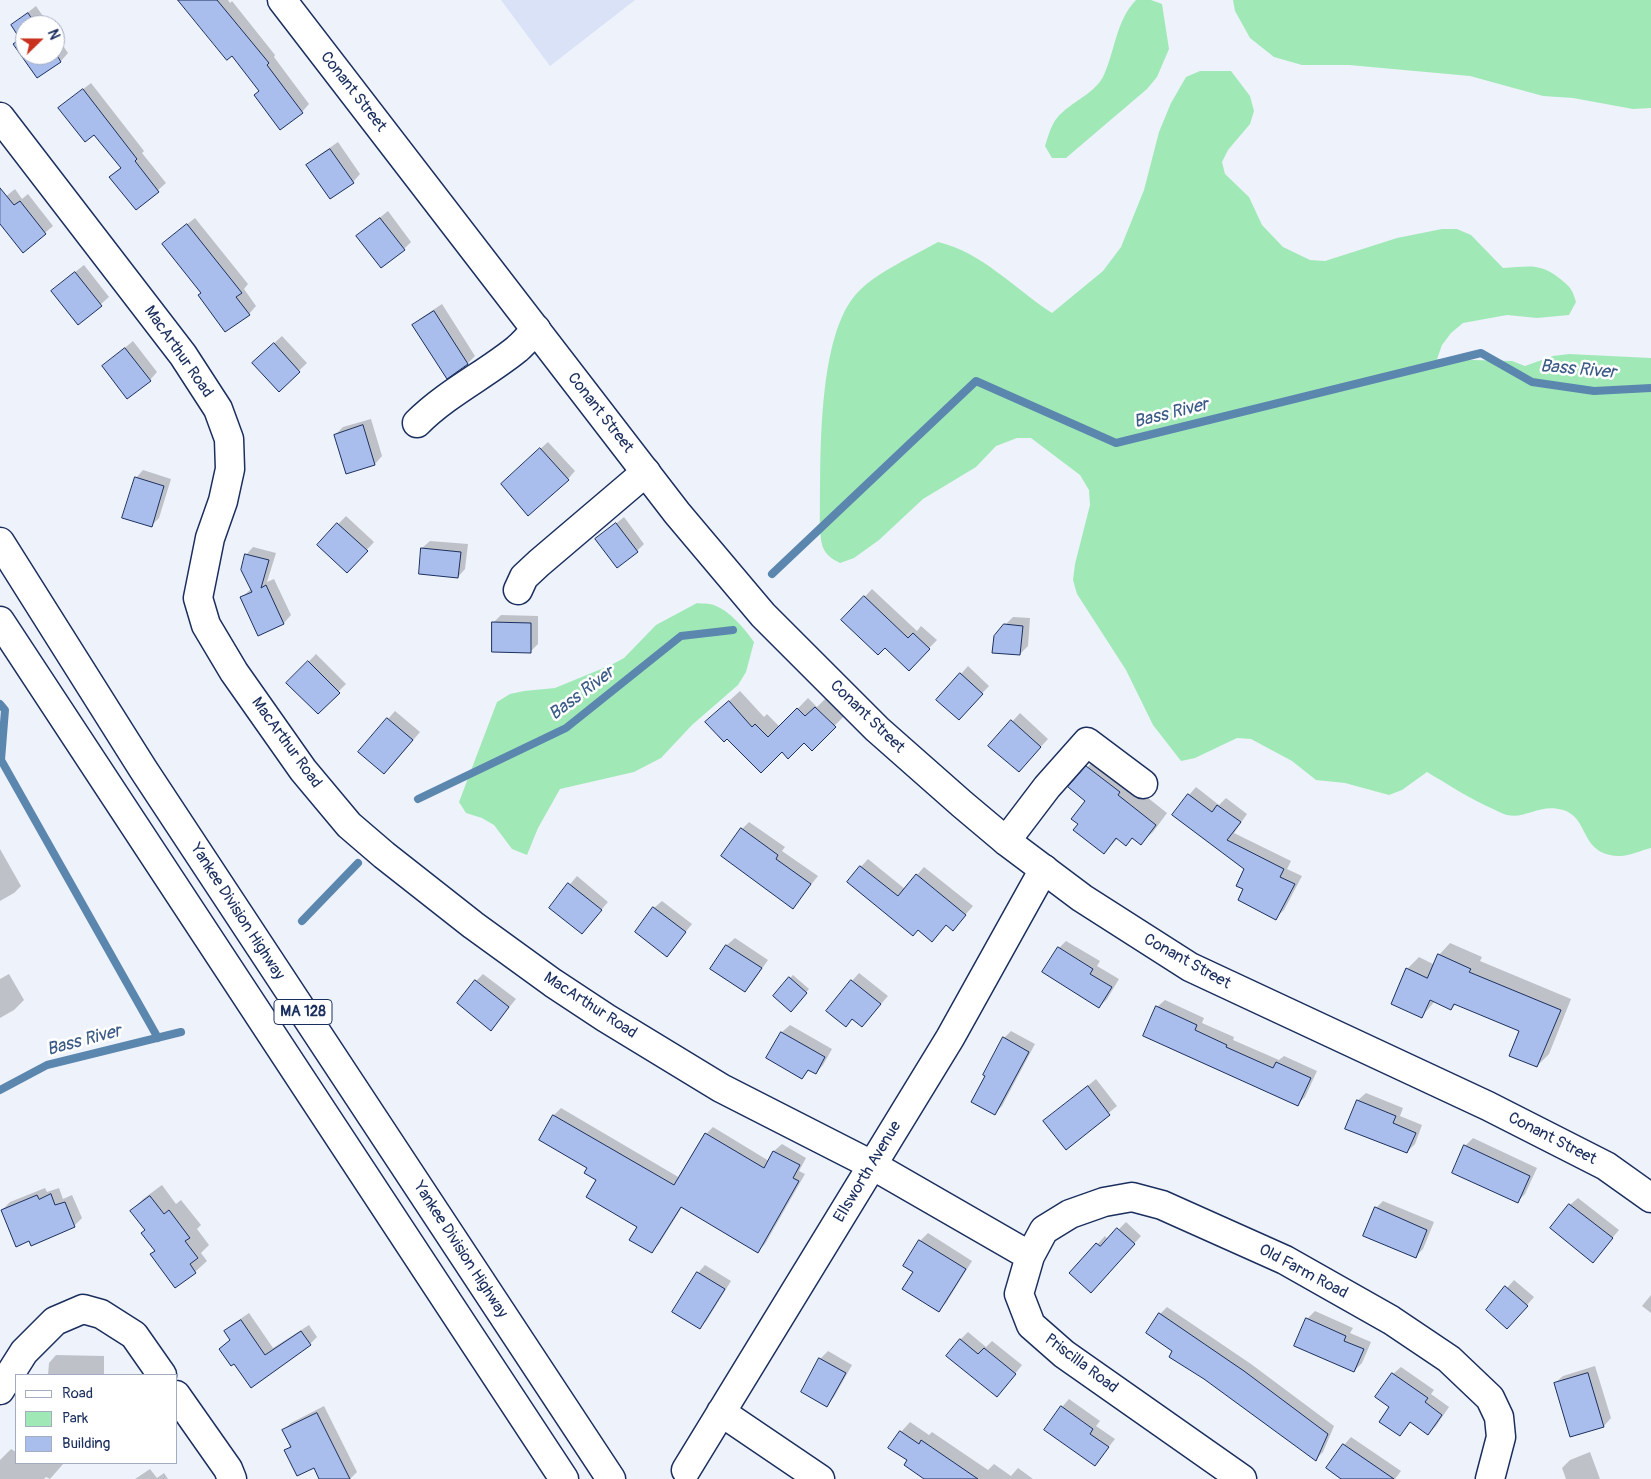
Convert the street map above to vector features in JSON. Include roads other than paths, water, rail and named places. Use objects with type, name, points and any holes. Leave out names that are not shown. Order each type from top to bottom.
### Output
[{"type":"main road","name":"Conant Street","points":[[282,0],[677,513],[763,615],[877,729],[1006,841],[1082,898],[1190,967],[1497,1110],[1606,1166],[1651,1198]]},
{"type":"main road","name":"MacArthur Road","points":[[0,117],[183,355],[218,409],[229,438],[230,469],[223,501],[210,538],[198,598],[206,625],[234,672],[309,777],[349,825],[384,855],[473,925],[553,983],[606,1018],[721,1088],[872,1165]]},
{"type":"main road","points":[[417,423],[441,402],[516,349],[536,329]]},
{"type":"main road","points":[[518,590],[524,577],[539,563],[646,472]]},
{"type":"main road","name":"Yankee Division Highway","points":[[0,542],[143,769],[612,1479]]},
{"type":"main road","name":"MA 128","points":[[0,621],[564,1479]]},
{"type":"main road","points":[[1006,841],[1047,787],[1087,742],[1143,784]]},
{"type":"main road","name":"Ellsworth Avenue","points":[[686,1470],[950,1038],[1044,869]]},
{"type":"main road","points":[[872,1165],[1030,1256]]},
{"type":"main road","name":"Old Farm Road","points":[[1030,1256],[1044,1230],[1070,1214],[1104,1202],[1132,1197],[1162,1205],[1285,1260],[1400,1326],[1449,1359],[1490,1398],[1499,1417],[1501,1437],[1490,1479]]},
{"type":"main road","name":"Priscilla Road","points":[[1030,1256],[1019,1294],[1031,1325],[1064,1354],[1242,1479]]},
{"type":"main road","points":[[0,1390],[24,1352],[55,1321],[83,1309],[102,1314],[134,1335],[161,1374]]},
{"type":"main road","points":[[178,1398],[228,1469],[232,1479]]},
{"type":"main road","points":[[721,1412],[820,1479]]},
{"type":"waterway","name":"Bass River","points":[[772,574],[976,381],[1116,443],[1481,353],[1532,382],[1594,391],[1651,388]]},
{"type":"waterway","name":"Bass River","points":[[418,799],[566,728],[681,636],[733,630]]},
{"type":"waterway","points":[[0,704],[5,710],[1,760],[158,1038]]},
{"type":"waterway","name":"Bass River","points":[[302,921],[358,863]]},
{"type":"waterway","name":"Bass River","points":[[0,1090],[47,1065],[181,1032]]}]
